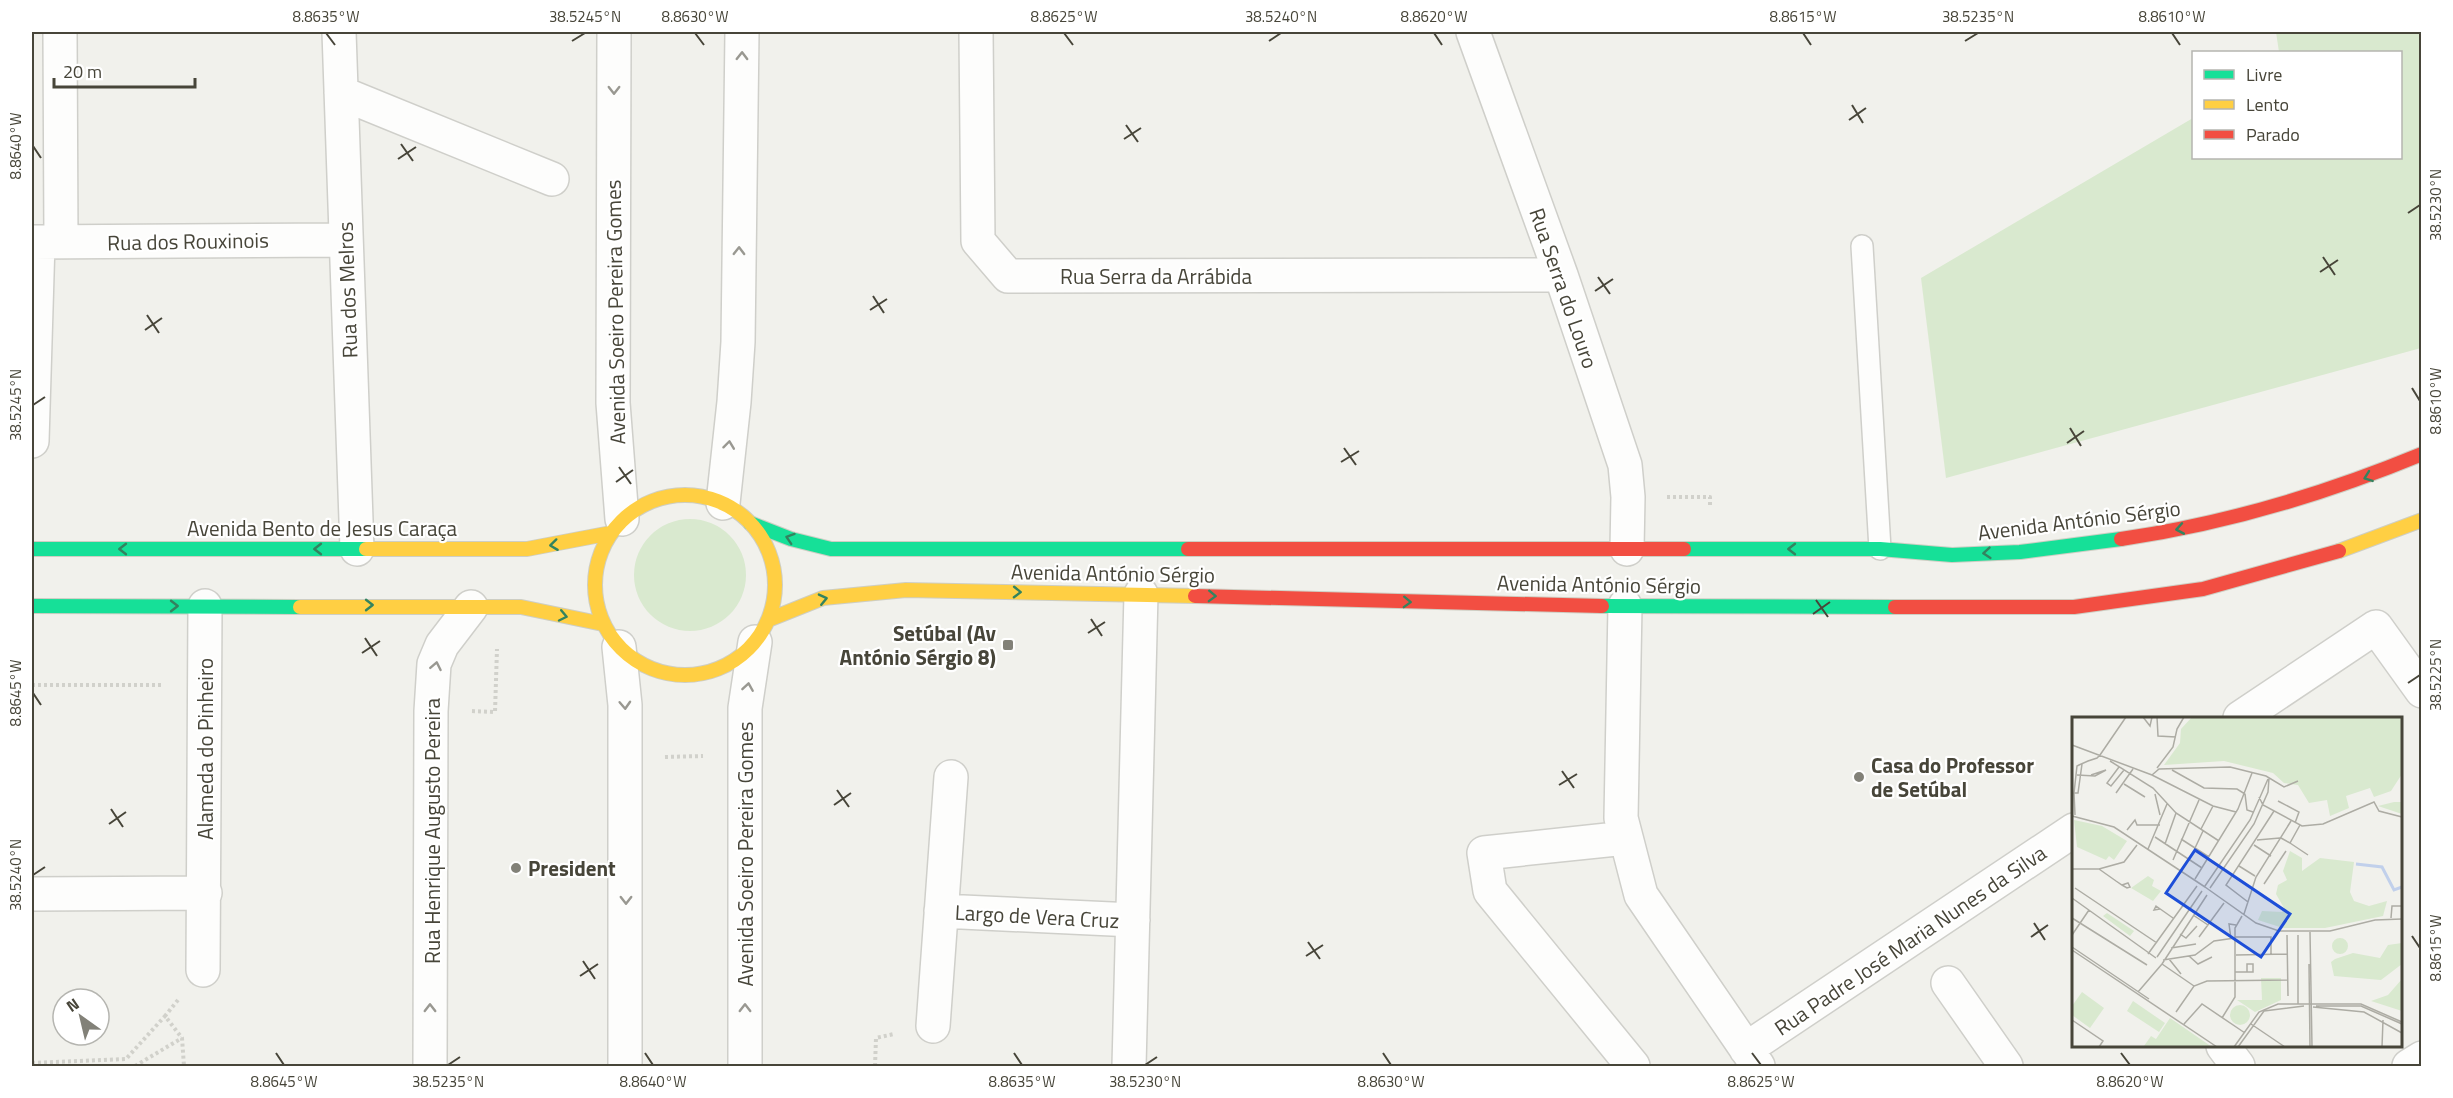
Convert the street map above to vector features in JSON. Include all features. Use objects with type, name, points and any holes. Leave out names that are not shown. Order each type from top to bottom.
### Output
[{"type":"main road","name":"Avenida António Sérgio","points":[[750,523],[791,539],[831,549],[1880,549],[1960,556],[2126,539],[2208,524],[2295,501],[2371,477],[2421,454]]},
{"type":"main road","name":"Avenida Soeiro Pereira Gomes","points":[[617,526],[640,507],[667,496],[696,496],[723,503],[750,523],[769,552],[775,586],[762,631]]},
{"type":"main road","name":"Avenida António Sérgio","points":[[762,631],[823,598],[906,590],[1141,594],[1553,606],[2074,607],[2203,589],[2331,554],[2421,520]]},
{"type":"main road","name":"Avenida Bento de Jesus Caraça","points":[[32,549],[527,549],[617,526]]},
{"type":"main road","points":[[611,636],[595,593],[597,561],[617,526]]},
{"type":"main road","points":[[32,606],[521,607],[611,636],[643,665],[673,675],[703,673],[732,662],[762,631]]},
{"type":"street","points":[[32,441],[43,242],[60,32]]},
{"type":"street","name":"Rua dos Melros","points":[[339,32],[357,549]]},
{"type":"street","name":"Avenida Soeiro Pereira Gomes","points":[[614,32],[613,403],[617,526]]},
{"type":"street","points":[[723,503],[738,342],[742,32]]},
{"type":"street","name":"Rua Serra da Arrábida","points":[[976,32],[978,242],[1008,276],[1561,275]]},
{"type":"street","name":"Rua Serra do Louro","points":[[1473,32],[1561,275],[1625,465],[1628,497],[1627,549]]},
{"type":"street","points":[[341,93],[552,179]]},
{"type":"street","name":"Rua dos Rouxinois","points":[[43,242],[345,240]]},
{"type":"street","points":[[1129,1066],[1141,594]]},
{"type":"street","name":"Alameda do Pinheiro","points":[[203,970],[205,606]]},
{"type":"street","points":[[1625,606],[1621,818],[1641,895],[1752,1058]]},
{"type":"street","name":"Rua Henrique Augusto Pereira","points":[[430,1066],[431,711],[434,664],[442,645],[471,607]]},
{"type":"street","points":[[2241,717],[2376,627],[2421,691]]},
{"type":"street","name":"Avenida Soeiro Pereira Gomes","points":[[745,1066],[744,708],[762,631]]},
{"type":"street","points":[[611,636],[625,705],[625,1066]]},
{"type":"street","name":"Largo de Vera Cruz","points":[[933,1026],[951,777]]},
{"type":"street","name":"Rua Padre José Maria Nunes da Silva","points":[[1752,1058],[2072,831]]},
{"type":"street","points":[[1626,838],[1484,853],[1490,891],[1633,1066]]},
{"type":"street","points":[[32,894],[205,893]]},
{"type":"street","name":"Largo de Vera Cruz","points":[[941,911],[1133,920]]},
{"type":"street","points":[[1948,983],[2006,1066]]},
{"type":"street","points":[[2224,1047],[2238,1066]]},
{"type":"street","points":[[2409,1066],[2421,1058]]},
{"type":"lane","points":[[1862,246],[1880,549]]},
{"type":"path","points":[[32,479],[32,498]]},
{"type":"path","points":[[32,685],[161,685]]},
{"type":"path","points":[[626,757],[745,756]]},
{"type":"path","points":[[32,1064],[126,1059],[165,1016]]},
{"type":"path","points":[[135,1066],[182,1038],[184,1066]]},
{"type":"green space","points":[[2276,32],[2421,32],[2421,348],[1946,478],[1921,278],[2192,119],[2192,159],[2402,159],[2402,51],[2279,51]]},
{"type":"green space","points":[[690,519],[712,523],[730,535],[742,553],[746,575],[742,597],[730,615],[712,627],[690,631],[668,627],[650,615],[638,597],[634,575],[638,553],[650,535],[668,523]]},
{"type":"traffic: fast","points":[[750,523],[791,539],[831,549],[1188,549]]},
{"type":"traffic: fast","points":[[1684,549],[1880,549],[1952,555],[2020,552],[2121,539]]},
{"type":"traffic: fast","points":[[32,549],[366,549]]},
{"type":"traffic: fast","points":[[32,606],[300,607]]},
{"type":"traffic: fast","points":[[1602,606],[1895,607]]},
{"type":"traffic: slow","points":[[685,495],[719,502],[748,522],[768,551],[775,585],[768,619],[748,648],[719,668],[685,675],[651,668],[622,648],[602,619],[595,585],[602,551],[622,522],[651,502],[685,495]]},
{"type":"traffic: slow","points":[[2339,551],[2422,520]]},
{"type":"traffic: slow","points":[[366,549],[527,549],[611,533]]},
{"type":"traffic: slow","points":[[768,620],[823,598],[906,590],[1195,596]]},
{"type":"traffic: slow","points":[[300,607],[521,607],[603,624]]},
{"type":"traffic: jam","points":[[2121,539],[2198,525],[2274,506],[2312,495],[2422,454]]},
{"type":"traffic: jam","points":[[1188,549],[1684,549]]},
{"type":"traffic: jam","points":[[1895,607],[2074,607],[2203,589],[2339,551]]},
{"type":"traffic: jam","points":[[1195,596],[1602,606]]},
{"type":"place","name":"Setúbal (Av António Sérgio 8)","points":[[1008,645]]},
{"type":"place","name":"Casa do Professor de Setúbal","points":[[1859,777]]},
{"type":"place","name":"President","points":[[516,868]]}]
